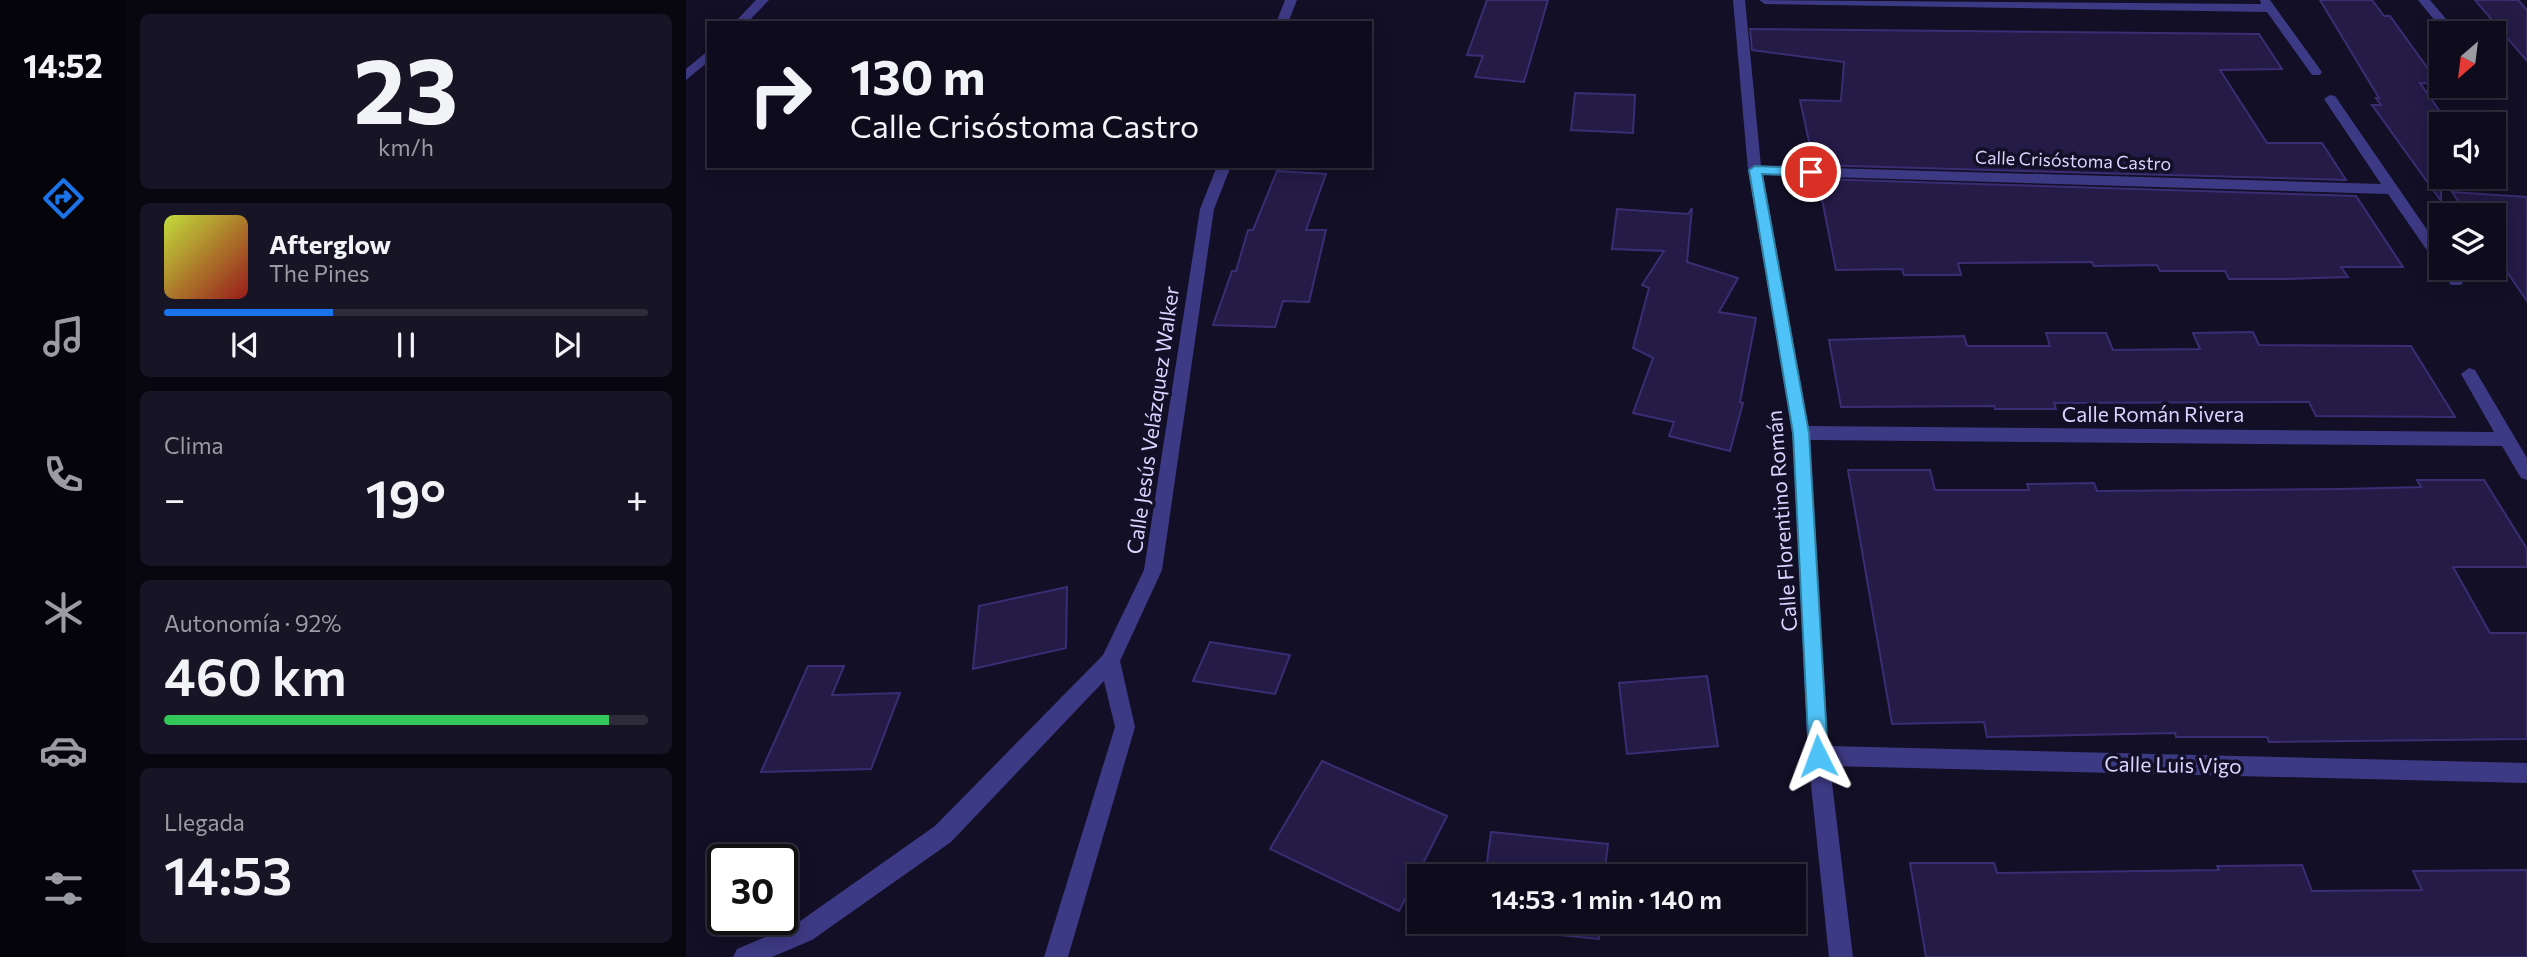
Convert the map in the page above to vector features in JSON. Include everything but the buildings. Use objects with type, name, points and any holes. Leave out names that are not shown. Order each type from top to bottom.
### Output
[{"type":"street","points":[[742,21],[763,0]]},
{"type":"street","points":[[1283,21],[1291,0]]},
{"type":"street","name":"Calle Florentino Román","points":[[1739,0],[1755,170],[1801,433],[1818,756],[1841,957]]},
{"type":"street","points":[[1765,0],[2267,4],[2316,72]]},
{"type":"street","points":[[2424,0],[2441,21]]},
{"type":"street","points":[[686,76],[707,56]]},
{"type":"street","points":[[2330,99],[2429,244]]},
{"type":"street","name":"Calle Jesús Velázquez Walker","points":[[745,957],[804,932],[943,834],[1110,661],[1153,570],[1207,209],[1223,168]]},
{"type":"street","name":"Calle Crisóstoma Castro","points":[[1755,170],[2390,189]]},
{"type":"street","points":[[2469,374],[2527,473]]},
{"type":"street","name":"Calle Román Rivera","points":[[1801,433],[2506,439]]},
{"type":"street","points":[[1056,957],[1125,727],[1110,661]]},
{"type":"street","name":"Calle Luis Vigo","points":[[1818,756],[2527,772]]},
{"type":"route","points":[[1811,172],[1755,170],[1801,433],[1818,756]]}]
